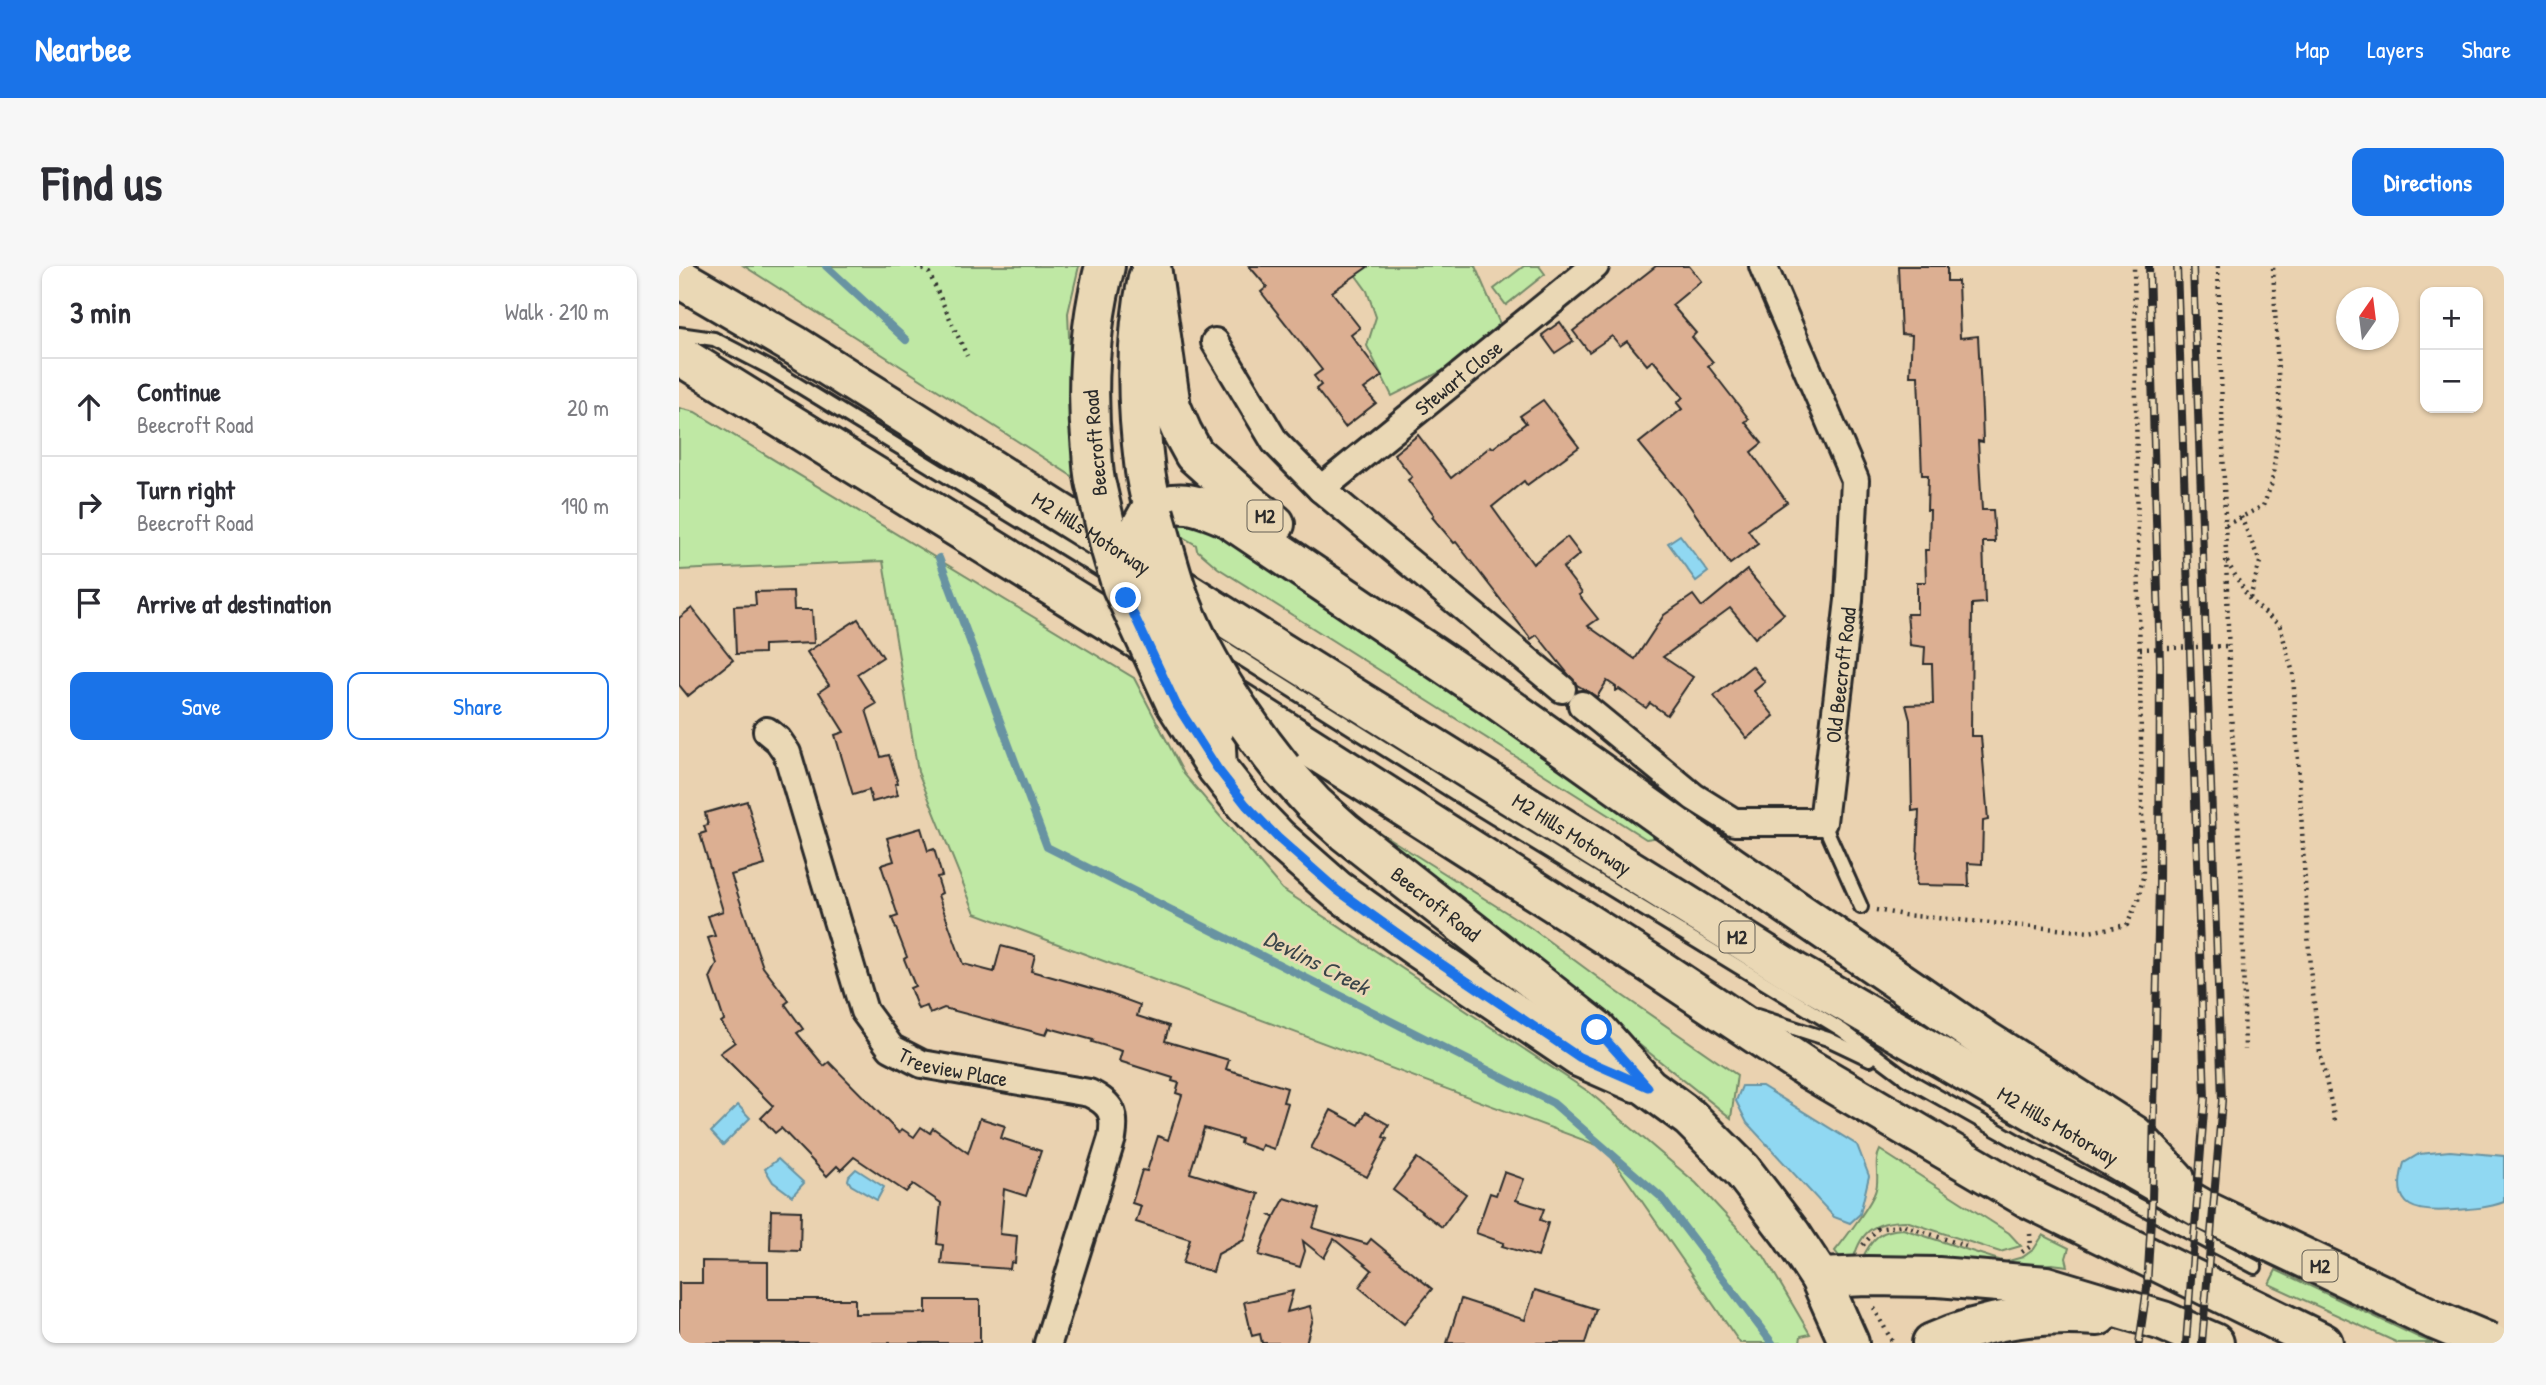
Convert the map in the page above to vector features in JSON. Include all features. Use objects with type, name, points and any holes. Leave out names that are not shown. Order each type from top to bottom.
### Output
[{"type":"main road","name":"Beecroft Road","points":[[1105,266],[1093,329],[1090,375],[1089,422],[1097,489],[1111,550],[1126,598],[1176,704],[1217,768],[1270,830],[1337,890],[1579,1057],[1648,1087]]},
{"type":"main road","name":"Beecroft Road","points":[[1151,266],[1145,292],[1137,382],[1145,475],[1152,511],[1177,594],[1216,675],[1260,741],[1314,804],[1345,832],[1597,1030],[1648,1087],[1690,1118],[1742,1170],[1791,1234],[1820,1278],[1849,1343]]},
{"type":"main road","name":"M2","points":[[1151,266],[1171,407],[1194,454],[1251,505],[1465,668],[1492,696]]},
{"type":"main road","name":"M2 Hills Motorway","points":[[679,278],[796,346],[1794,972],[2206,1211],[2435,1320],[2490,1343]]},
{"type":"main road","points":[[679,355],[1308,745],[1807,1068],[2028,1198],[2323,1343]]},
{"type":"main road","name":"M2","points":[[1152,511],[1170,504],[1193,503],[1227,517],[1492,696],[1777,898],[1985,1040],[2134,1135],[2206,1211]]},
{"type":"main road","points":[[1152,511],[1136,536],[1143,577],[1177,657],[1215,728],[1217,768]]},
{"type":"main road","points":[[1820,1278],[1938,1277],[2046,1286],[2163,1321],[2214,1343]]},
{"type":"main road","points":[[1931,1343],[2010,1317],[2059,1313],[2163,1321]]},
{"type":"street","name":"Stewart Close","points":[[1321,489],[1595,266]]},
{"type":"street","name":"Old Beecroft Road","points":[[1763,266],[1855,480],[1849,600],[1823,822]]},
{"type":"street","points":[[1215,342],[1275,442],[1321,489],[1694,797],[1734,822],[1823,822]]},
{"type":"street","name":"Treeview Place","points":[[767,731],[787,753],[865,1011],[891,1048],[922,1064],[1089,1093],[1105,1101],[1110,1110],[1114,1123],[1112,1138],[1048,1343]]},
{"type":"lane","points":[[679,334],[714,339],[770,368],[1065,548],[1480,809],[1842,1030],[1910,1081]]},
{"type":"lane","points":[[1823,822],[1861,907]]},
{"type":"lane","points":[[1706,1001],[1828,1039],[2255,1268]]},
{"type":"path","points":[[916,266],[929,273],[967,356]]},
{"type":"path","points":[[929,273],[936,266]]},
{"type":"path","points":[[1861,907],[1904,915],[2089,932],[2127,925],[2138,900],[2143,877],[2134,266]]},
{"type":"path","points":[[2218,266],[2229,646],[2241,866],[2245,1051]]},
{"type":"path","points":[[2226,525],[2263,506],[2272,483],[2280,415],[2273,266]]},
{"type":"path","points":[[2241,517],[2260,562],[2250,600]]},
{"type":"path","points":[[2227,561],[2250,600],[2280,626],[2293,673],[2310,969],[2320,1053],[2336,1125]]},
{"type":"path","points":[[2140,649],[2229,646]]},
{"type":"path","points":[[2014,1255],[2031,1246],[2028,1198]]},
{"type":"path","points":[[1858,1254],[1877,1229],[1890,1225],[1903,1225],[1968,1247]]},
{"type":"path","points":[[1872,1303],[1893,1343]]},
{"type":"green space","points":[[744,266],[1079,266],[1068,313],[1075,478]]},
{"type":"green space","points":[[1349,266],[1475,266],[1504,333],[1458,363],[1392,396],[1367,346],[1376,317],[1367,291]]},
{"type":"green space","points":[[1524,266],[1539,266],[1545,274],[1506,305],[1494,289]]},
{"type":"green space","points":[[679,408],[695,412],[1134,678],[1184,774],[1282,889],[1589,1092],[1696,1183],[1764,1256],[1810,1334],[1801,1336],[1800,1343],[1740,1343],[1605,1148],[975,913],[918,772],[883,561],[679,570]]},
{"type":"green space","points":[[1192,521],[1252,550],[1660,837],[1646,839],[1218,568],[1197,550],[1196,545],[1176,533],[1175,523]]},
{"type":"green space","points":[[1349,813],[1531,928],[1737,1075],[1731,1118]]},
{"type":"green space","points":[[1880,1150],[2009,1233],[2021,1246],[2000,1252],[1906,1221],[1884,1223],[1863,1237],[1852,1265],[1845,1264],[1835,1251],[1874,1195]]},
{"type":"green space","points":[[1903,1229],[2005,1262],[2023,1257],[2034,1249],[2043,1235],[2069,1248],[2066,1258],[2068,1266],[2004,1266],[1862,1259],[1869,1246],[1883,1233]]},
{"type":"green space","points":[[2276,1270],[2433,1343],[2398,1343],[2269,1284]]},
{"type":"water","points":[[1680,535],[1708,572],[1696,581],[1668,543]]},
{"type":"water","points":[[1742,1086],[1762,1086],[1857,1145],[1869,1176],[1860,1214],[1850,1223],[1834,1217],[1747,1123],[1736,1101]]},
{"type":"water","points":[[738,1105],[750,1118],[723,1145],[711,1132]]},
{"type":"water","points":[[2450,1151],[2504,1156],[2504,1202],[2480,1208],[2442,1211],[2429,1211],[2410,1205],[2400,1191],[2404,1163],[2419,1154]]},
{"type":"water","points":[[778,1159],[804,1183],[792,1196],[773,1182],[765,1169]]},
{"type":"water","points":[[856,1169],[884,1187],[877,1200],[851,1185],[849,1176]]},
{"type":"building","points":[[1249,266],[1369,266],[1332,292],[1360,328],[1351,335],[1382,376],[1364,389],[1376,403],[1345,427],[1316,389],[1321,385],[1314,376],[1322,370],[1261,292],[1267,287]]},
{"type":"building","points":[[1656,266],[1689,266],[1701,281],[1672,305],[1696,333],[1692,337],[1713,362],[1708,366],[1749,419],[1745,422],[1762,443],[1751,452],[1787,502],[1748,530],[1758,544],[1730,564],[1685,499],[1639,443],[1682,409],[1677,403],[1683,397],[1653,360],[1647,365],[1627,341],[1620,346],[1612,336],[1589,352],[1573,331]]},
{"type":"building","points":[[1898,266],[1947,266],[1947,281],[1958,281],[1960,338],[1978,336],[1983,442],[1978,441],[1982,510],[1993,510],[1995,542],[1983,542],[1985,603],[1972,604],[1971,736],[1981,736],[1988,820],[1983,821],[1982,864],[1968,863],[1969,886],[1916,885],[1919,810],[1912,811],[1910,720],[1906,705],[1933,704],[1932,664],[1924,664],[1925,647],[1910,645],[1907,614],[1917,614],[1917,582],[1926,582],[1925,550],[1929,550],[1930,510],[1927,510],[1928,475],[1922,475],[1918,376],[1910,376],[1912,335],[1901,334]]},
{"type":"building","points":[[1560,322],[1573,341],[1555,353],[1542,335]]},
{"type":"building","points":[[1543,400],[1579,447],[1527,485],[1524,481],[1492,507],[1533,564],[1567,537],[1580,554],[1563,568],[1598,619],[1588,626],[1635,659],[1664,615],[1693,595],[1702,607],[1747,570],[1784,614],[1755,638],[1730,608],[1663,657],[1693,677],[1667,715],[1650,703],[1646,708],[1619,689],[1616,691],[1616,687],[1607,681],[1597,697],[1577,685],[1537,635],[1531,639],[1456,542],[1454,543],[1432,517],[1434,515],[1408,480],[1412,477],[1394,454],[1418,435],[1451,478],[1491,446],[1493,448],[1526,423],[1520,416]]},
{"type":"building","points":[[793,591],[794,610],[812,610],[814,643],[764,645],[764,653],[736,654],[734,606],[756,605],[755,592]]},
{"type":"building","points":[[692,608],[733,660],[688,696],[679,685],[679,618]]},
{"type":"building","points":[[858,619],[883,657],[857,674],[876,704],[866,710],[881,757],[889,755],[898,783],[895,784],[898,795],[872,802],[869,790],[853,795],[835,735],[844,732],[819,692],[829,685],[807,652]]},
{"type":"building","points":[[1752,666],[1765,682],[1754,691],[1774,716],[1747,738],[1714,696]]},
{"type":"building","points":[[747,801],[765,865],[731,875],[763,967],[789,1001],[785,1004],[803,1029],[797,1033],[824,1066],[829,1062],[899,1133],[902,1129],[914,1137],[921,1127],[930,1133],[933,1128],[968,1153],[980,1118],[1005,1126],[1001,1138],[1041,1151],[1026,1196],[1004,1189],[1000,1234],[1017,1236],[1015,1263],[1011,1262],[1010,1269],[941,1264],[943,1245],[937,1244],[941,1203],[913,1184],[906,1192],[854,1157],[841,1170],[837,1166],[827,1176],[781,1128],[775,1133],[761,1118],[773,1106],[720,1053],[735,1042],[721,1022],[724,1020],[710,978],[717,964],[708,938],[715,936],[708,916],[723,911],[700,834],[706,832],[704,826],[708,825],[705,813]]},
{"type":"building","points":[[921,828],[928,851],[934,849],[942,876],[937,877],[942,893],[938,895],[963,964],[994,972],[1001,946],[1035,955],[1031,971],[1140,1005],[1137,1016],[1169,1026],[1165,1041],[1229,1060],[1226,1069],[1287,1088],[1283,1102],[1288,1103],[1274,1149],[1262,1145],[1260,1150],[1240,1143],[1241,1139],[1204,1128],[1190,1173],[1259,1194],[1244,1240],[1218,1254],[1213,1272],[1183,1263],[1190,1239],[1136,1222],[1141,1206],[1132,1203],[1142,1170],[1147,1171],[1158,1136],[1168,1140],[1182,1095],[1176,1093],[1179,1083],[1172,1081],[1173,1078],[1119,1061],[1122,1051],[1092,1042],[1093,1040],[1049,1028],[1046,1035],[944,1008],[930,1014],[927,1006],[918,1009],[910,988],[915,986],[904,959],[907,957],[892,918],[898,916],[881,865],[894,861],[887,838]]},
{"type":"building","points":[[1331,1110],[1359,1125],[1366,1112],[1389,1125],[1383,1137],[1387,1139],[1367,1177],[1311,1148]]},
{"type":"building","points":[[1417,1158],[1466,1194],[1442,1227],[1393,1190]]},
{"type":"building","points":[[1504,1172],[1524,1179],[1516,1200],[1544,1209],[1540,1220],[1548,1223],[1538,1257],[1502,1246],[1504,1243],[1476,1233],[1490,1193],[1496,1195]]},
{"type":"building","points":[[1285,1198],[1319,1209],[1313,1228],[1367,1244],[1371,1239],[1432,1289],[1404,1324],[1359,1287],[1372,1270],[1334,1239],[1324,1258],[1303,1241],[1305,1251],[1300,1267],[1259,1255],[1274,1218],[1271,1216],[1275,1216]]},
{"type":"building","points":[[771,1210],[801,1211],[800,1251],[770,1250]]},
{"type":"building","points":[[702,1261],[768,1262],[768,1299],[855,1299],[855,1314],[926,1313],[926,1300],[980,1300],[980,1343],[679,1343],[679,1283],[702,1283]]},
{"type":"building","points":[[1535,1290],[1596,1309],[1585,1343],[1447,1343],[1461,1299],[1525,1320]]},
{"type":"building","points":[[1293,1291],[1287,1312],[1310,1306],[1313,1319],[1306,1343],[1262,1343],[1260,1334],[1252,1336],[1244,1302]]},
{"type":"waterway","name":"Devlins Creek","points":[[826,266],[906,340]]},
{"type":"waterway","name":"Devlins Creek","points":[[939,558],[1047,847],[1553,1103],[1661,1197],[1772,1343]]},
{"type":"railway","points":[[2139,1343],[2147,1288],[2152,1201],[2159,884],[2160,664],[2149,266]]},
{"type":"railway","points":[[2177,266],[2205,1098],[2186,1343]]},
{"type":"railway","points":[[2193,266],[2222,1101],[2202,1343]]},
{"type":"route","points":[[1126,598],[1176,704],[1217,768],[1246,805],[1278,838],[1337,890],[1579,1057],[1648,1087],[1597,1030]]}]
